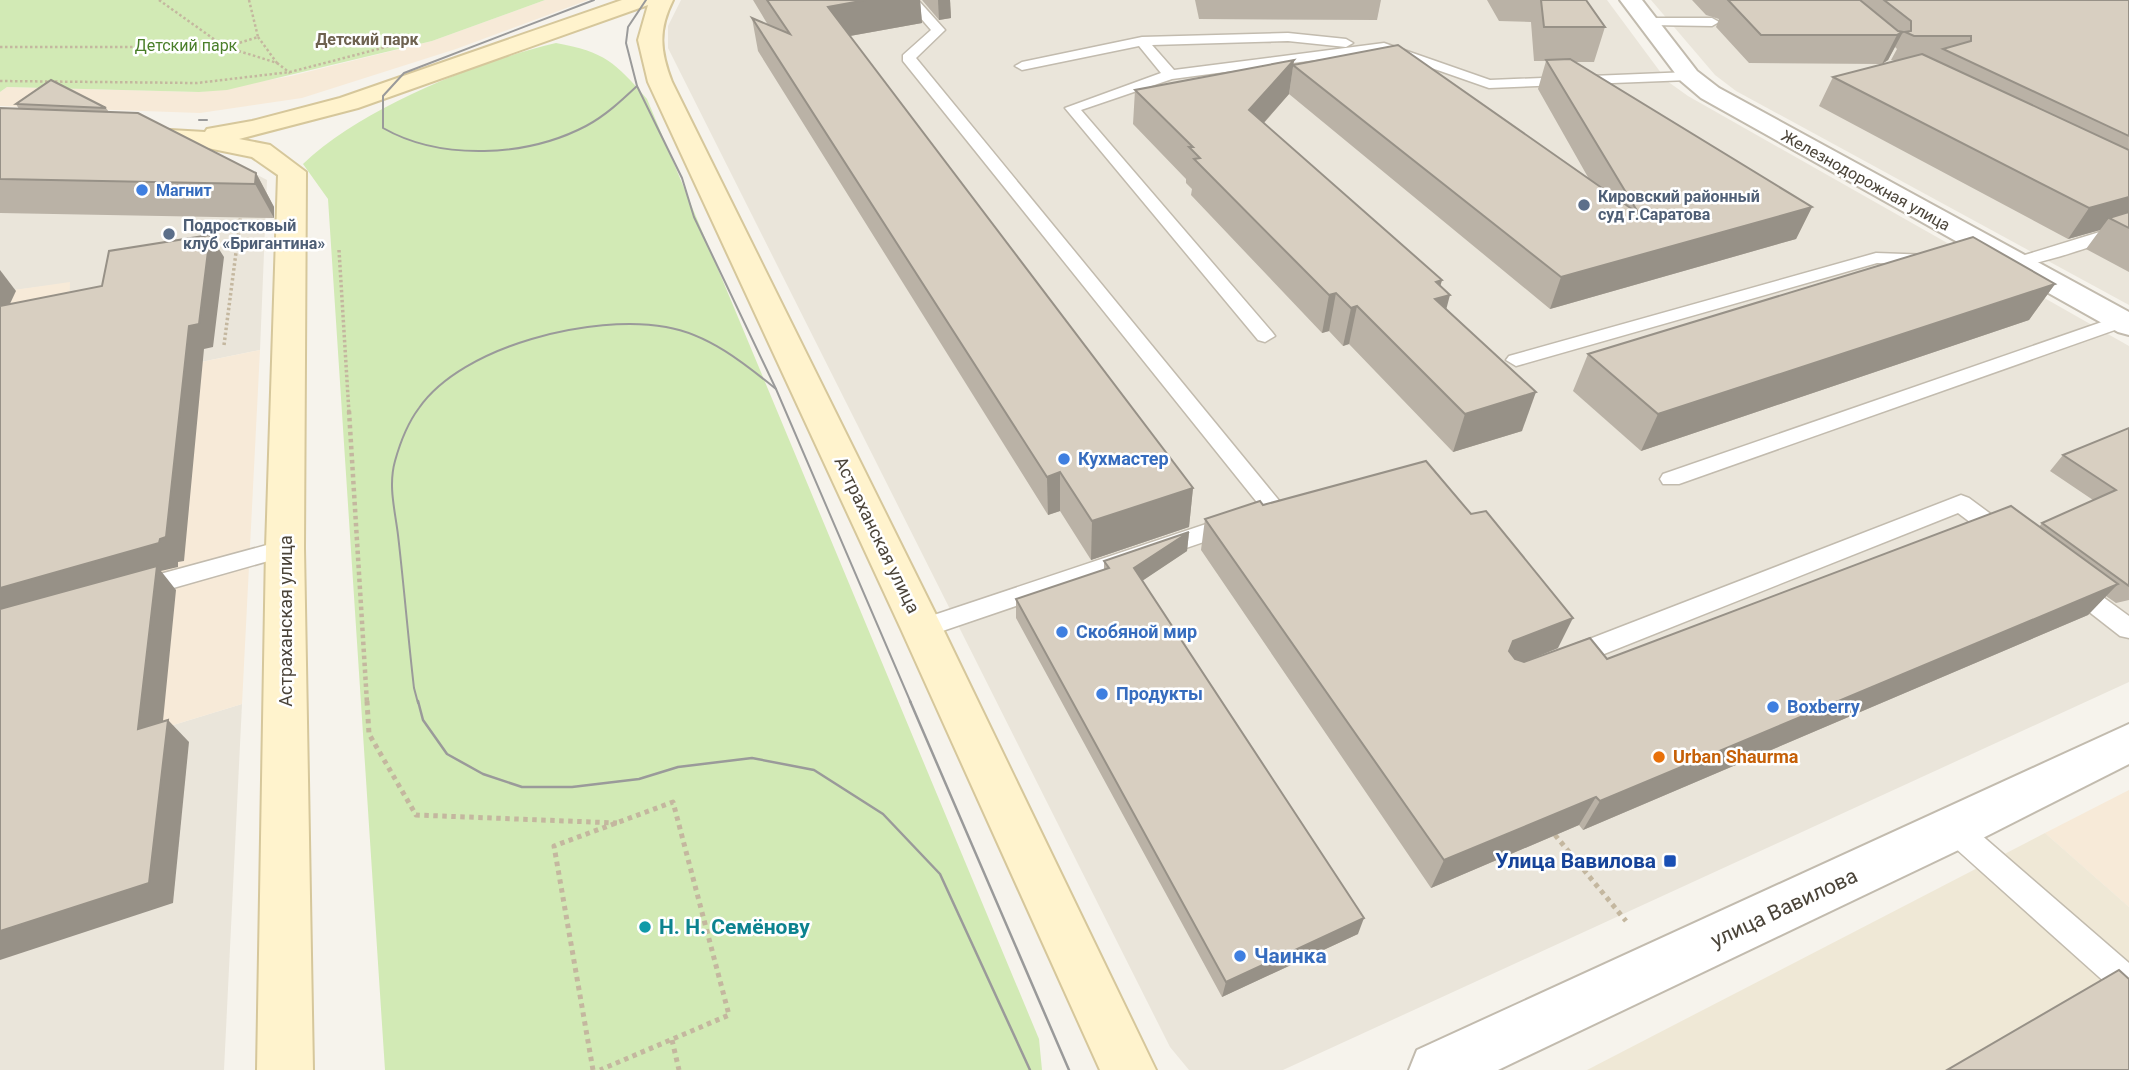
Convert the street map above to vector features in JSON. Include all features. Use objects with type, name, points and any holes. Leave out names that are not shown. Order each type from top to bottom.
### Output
[{"type":"main road","points":[[110,135],[193,138],[253,129],[349,103],[642,0]]},
{"type":"main road","name":"Астраханская улица","points":[[663,0],[649,25],[648,51],[660,82],[922,629],[1128,1070]]},
{"type":"main road","name":"Астраханская улица","points":[[193,138],[261,151],[292,172],[285,548],[285,1070]]},
{"type":"street","name":"Железнодорожная улица","points":[[1639,10],[1689,76],[1710,93],[2125,323]]},
{"type":"street","name":"улица Вавилова","points":[[1437,1070],[1954,829],[2129,743]]},
{"type":"lane","points":[[911,0],[938,30],[908,58],[1275,509]]},
{"type":"lane","points":[[1639,10],[1712,22]]},
{"type":"lane","points":[[1022,66],[1142,41],[1288,37],[1384,47],[1489,84],[1689,76]]},
{"type":"lane","points":[[1142,41],[1170,75]]},
{"type":"lane","points":[[1265,336],[1072,108],[1170,75],[1384,47]]},
{"type":"lane","points":[[1978,262],[2016,264],[2129,228]]},
{"type":"lane","points":[[1516,360],[1876,258],[1952,261]]},
{"type":"lane","points":[[1671,479],[2125,323]]},
{"type":"lane","points":[[922,629],[1301,501]]},
{"type":"lane","points":[[1549,665],[1961,503],[2017,545]]},
{"type":"lane","points":[[118,595],[285,548]]},
{"type":"lane","points":[[2051,570],[2129,629]]},
{"type":"lane","points":[[1954,829],[2129,983]]},
{"type":"path","points":[[159,0],[226,47],[277,63]]},
{"type":"path","points":[[248,0],[258,37],[277,63],[290,74]]},
{"type":"path","points":[[0,47],[226,47],[258,37]]},
{"type":"path","points":[[0,81],[197,83],[290,74],[395,44]]},
{"type":"path","points":[[225,345],[242,203]]},
{"type":"path","points":[[338,236],[369,734],[416,815],[617,823]]},
{"type":"path","points":[[593,1070],[554,846],[673,802],[729,1015],[600,1070]]},
{"type":"path","points":[[1555,835],[1661,965]]},
{"type":"path","points":[[671,1040],[679,1070]]},
{"type":"shaded area","points":[[545,0],[588,0],[456,49],[302,98],[200,113],[0,106],[0,92],[7,87],[199,92],[291,76],[432,41]]},
{"type":"shaded area","points":[[681,0],[1607,0],[1667,81],[1688,96],[2129,346],[2129,682],[1283,1070],[1189,1070],[1170,1047],[668,48],[668,26]]},
{"type":"shaded area","points":[[1651,0],[2092,0],[2129,24],[2129,305],[1736,91],[1715,75]]},
{"type":"shaded area","points":[[0,148],[232,162],[267,180],[260,350],[49,393],[69,283],[0,292]]},
{"type":"shaded area","points":[[70,282],[69,317],[50,393],[260,350],[242,704],[0,778],[0,292]]},
{"type":"shaded area","points":[[242,704],[224,1070],[0,1070],[0,778]]},
{"type":"shaded area","points":[[2129,790],[2129,907],[2045,833]]},
{"type":"shaded area","points":[[2045,833],[2129,907],[2129,1070],[1587,1070]]},
{"type":"green space","name":"Детский парк","points":[[0,0],[545,0],[432,41],[227,90],[199,92],[7,87],[0,92]]},
{"type":"green space","points":[[556,43],[586,50],[608,60],[647,99],[1039,1039],[1042,1070],[385,1070],[328,199],[303,164],[357,124],[422,89],[492,62]]},
{"type":"building","points":[[767,0],[866,0],[828,7],[1193,488],[1092,521],[1060,472],[1047,477],[752,18],[790,34]]},
{"type":"building","points":[[1541,0],[1586,0],[1605,27],[1544,27]]},
{"type":"building","points":[[1728,0],[1860,0],[1898,31],[1903,32],[1897,35],[1761,35]]},
{"type":"building","points":[[1884,0],[2129,0],[2129,136],[1943,49],[1971,41],[1971,36],[1914,36],[1905,32],[1911,31],[1911,21]]},
{"type":"building","points":[[1398,45],[1639,214],[1546,60],[1570,59],[1812,207],[1561,277],[1293,65]]},
{"type":"building","points":[[1922,54],[2129,150],[2129,197],[2089,208],[1833,77]]},
{"type":"building","points":[[1294,60],[1249,110],[1442,280],[1436,282],[1450,295],[1435,299],[1536,392],[1465,414],[1357,306],[1351,308],[1336,293],[1329,295],[1194,159],[1200,158],[1189,147],[1193,147],[1135,90]]},
{"type":"building","points":[[51,80],[106,108],[16,104]]},
{"type":"building","points":[[0,108],[138,113],[256,173],[255,184],[0,179]]},
{"type":"building","points":[[2129,212],[2129,228],[2109,218]]},
{"type":"building","points":[[210,235],[199,324],[189,326],[166,537],[160,539],[159,543],[0,588],[0,306],[102,286],[109,251]]},
{"type":"building","points":[[1973,237],[2055,284],[1658,414],[1588,354]]},
{"type":"building","points":[[2129,428],[2129,586],[2042,523],[2116,490],[2063,455]]},
{"type":"building","points":[[1426,461],[1471,514],[1486,511],[1573,618],[1513,641],[1509,651],[1515,659],[1524,662],[1590,638],[1607,659],[2011,506],[2118,584],[1600,801],[1596,797],[1444,860],[1205,519],[1260,501],[1263,505]]},
{"type":"building","points":[[1189,532],[1134,568],[1364,918],[1226,982],[1016,599],[1109,568],[1104,561]]},
{"type":"building","points":[[157,566],[138,729],[168,720],[149,883],[0,931],[0,609]]},
{"type":"building","points":[[2119,970],[2129,979],[2129,1070],[1947,1070]]},
{"type":"tram line","points":[[594,0],[404,73],[383,96],[383,128],[406,139],[431,146],[457,150],[511,149],[538,144],[586,126],[619,103],[637,86]]},
{"type":"tram line","points":[[637,86],[626,43],[628,27],[646,0]]},
{"type":"tram line","points":[[637,86],[682,178],[694,217],[776,389]]},
{"type":"tram line","points":[[199,120],[207,120]]},
{"type":"tram line","points":[[418,703],[414,688],[392,480],[397,454],[407,427],[419,408],[439,386],[466,367],[497,351],[532,339],[567,330],[636,324],[666,327],[696,336],[738,360],[776,389]]},
{"type":"tram line","points":[[776,389],[911,703]]},
{"type":"tram line","points":[[418,701],[423,720],[447,754],[483,774],[522,787],[572,787],[639,779],[678,767],[752,758],[814,770],[883,814],[940,874],[1030,1070]]},
{"type":"tram line","points":[[910,701],[1069,1070]]},
{"type":"place","name":"Магнит","points":[[142,190]]},
{"type":"place","name":"Кировский районный суд г.Саратова","points":[[1584,205]]},
{"type":"place","name":"Подростковый клуб «Бригантина»","points":[[169,234]]},
{"type":"place","name":"Кухмастер","points":[[1064,459]]},
{"type":"place","name":"Скобяной мир","points":[[1062,632]]},
{"type":"place","name":"Продукты","points":[[1102,694]]},
{"type":"place","name":"Boxberry","points":[[1773,707]]},
{"type":"place","name":"Urban Shaurma","points":[[1659,757]]},
{"type":"place","name":"Улица Вавилова","points":[[1670,861]]},
{"type":"place","name":"Н. Н. Семёнову","points":[[645,927]]},
{"type":"place","name":"Чаинка","points":[[1240,956]]},
{"type":"district","name":"Детский парк","points":[[367,39]]}]
